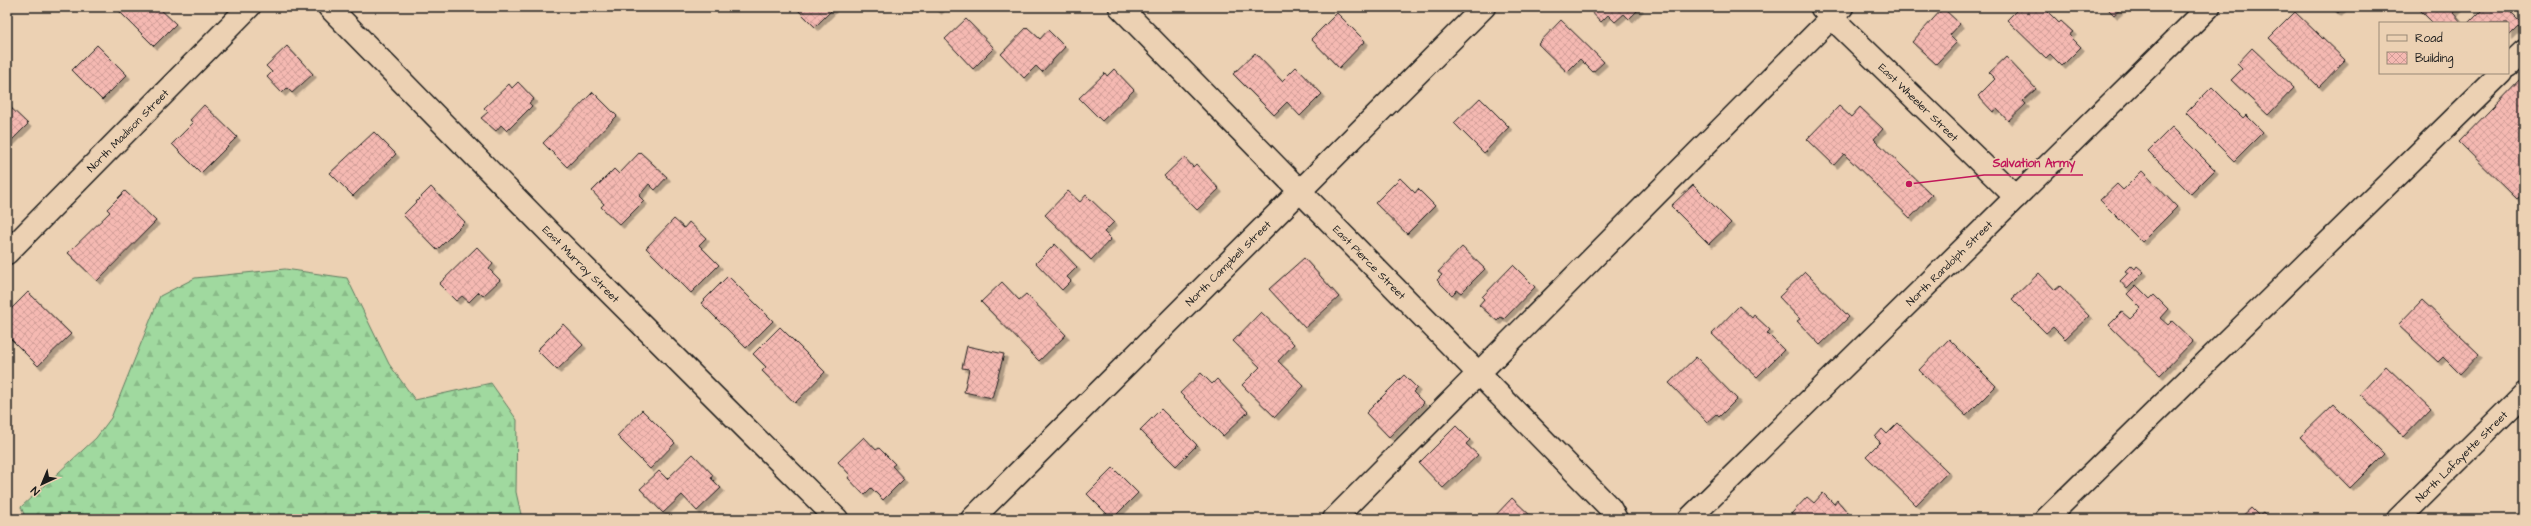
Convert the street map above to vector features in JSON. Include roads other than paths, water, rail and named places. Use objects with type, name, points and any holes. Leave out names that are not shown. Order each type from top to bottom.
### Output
[{"type":"main road","name":"North Madison Street","points":[[7,253],[249,7]]},
{"type":"main road","name":"East Murray Street","points":[[329,7],[557,240],[837,519]]},
{"type":"main road","name":"East Pierce Street","points":[[1120,7],[1610,508],[1616,519]]},
{"type":"main road","name":"North Campbell Street","points":[[972,519],[1484,7]]},
{"type":"main road","name":"North Randolph Street","points":[[1688,519],[2208,7]]},
{"type":"main road","name":"East Wheeler Street","points":[[1832,10],[2016,197]]},
{"type":"main road","points":[[1334,519],[1479,373],[1832,10]]},
{"type":"main road","points":[[2509,65],[2524,51]]},
{"type":"main road","points":[[2046,519],[2500,74]]},
{"type":"main road","name":"North Lafayette Street","points":[[2398,519],[2524,394]]},
{"type":"place","name":"Salvation Army","points":[[1909,184]]}]
